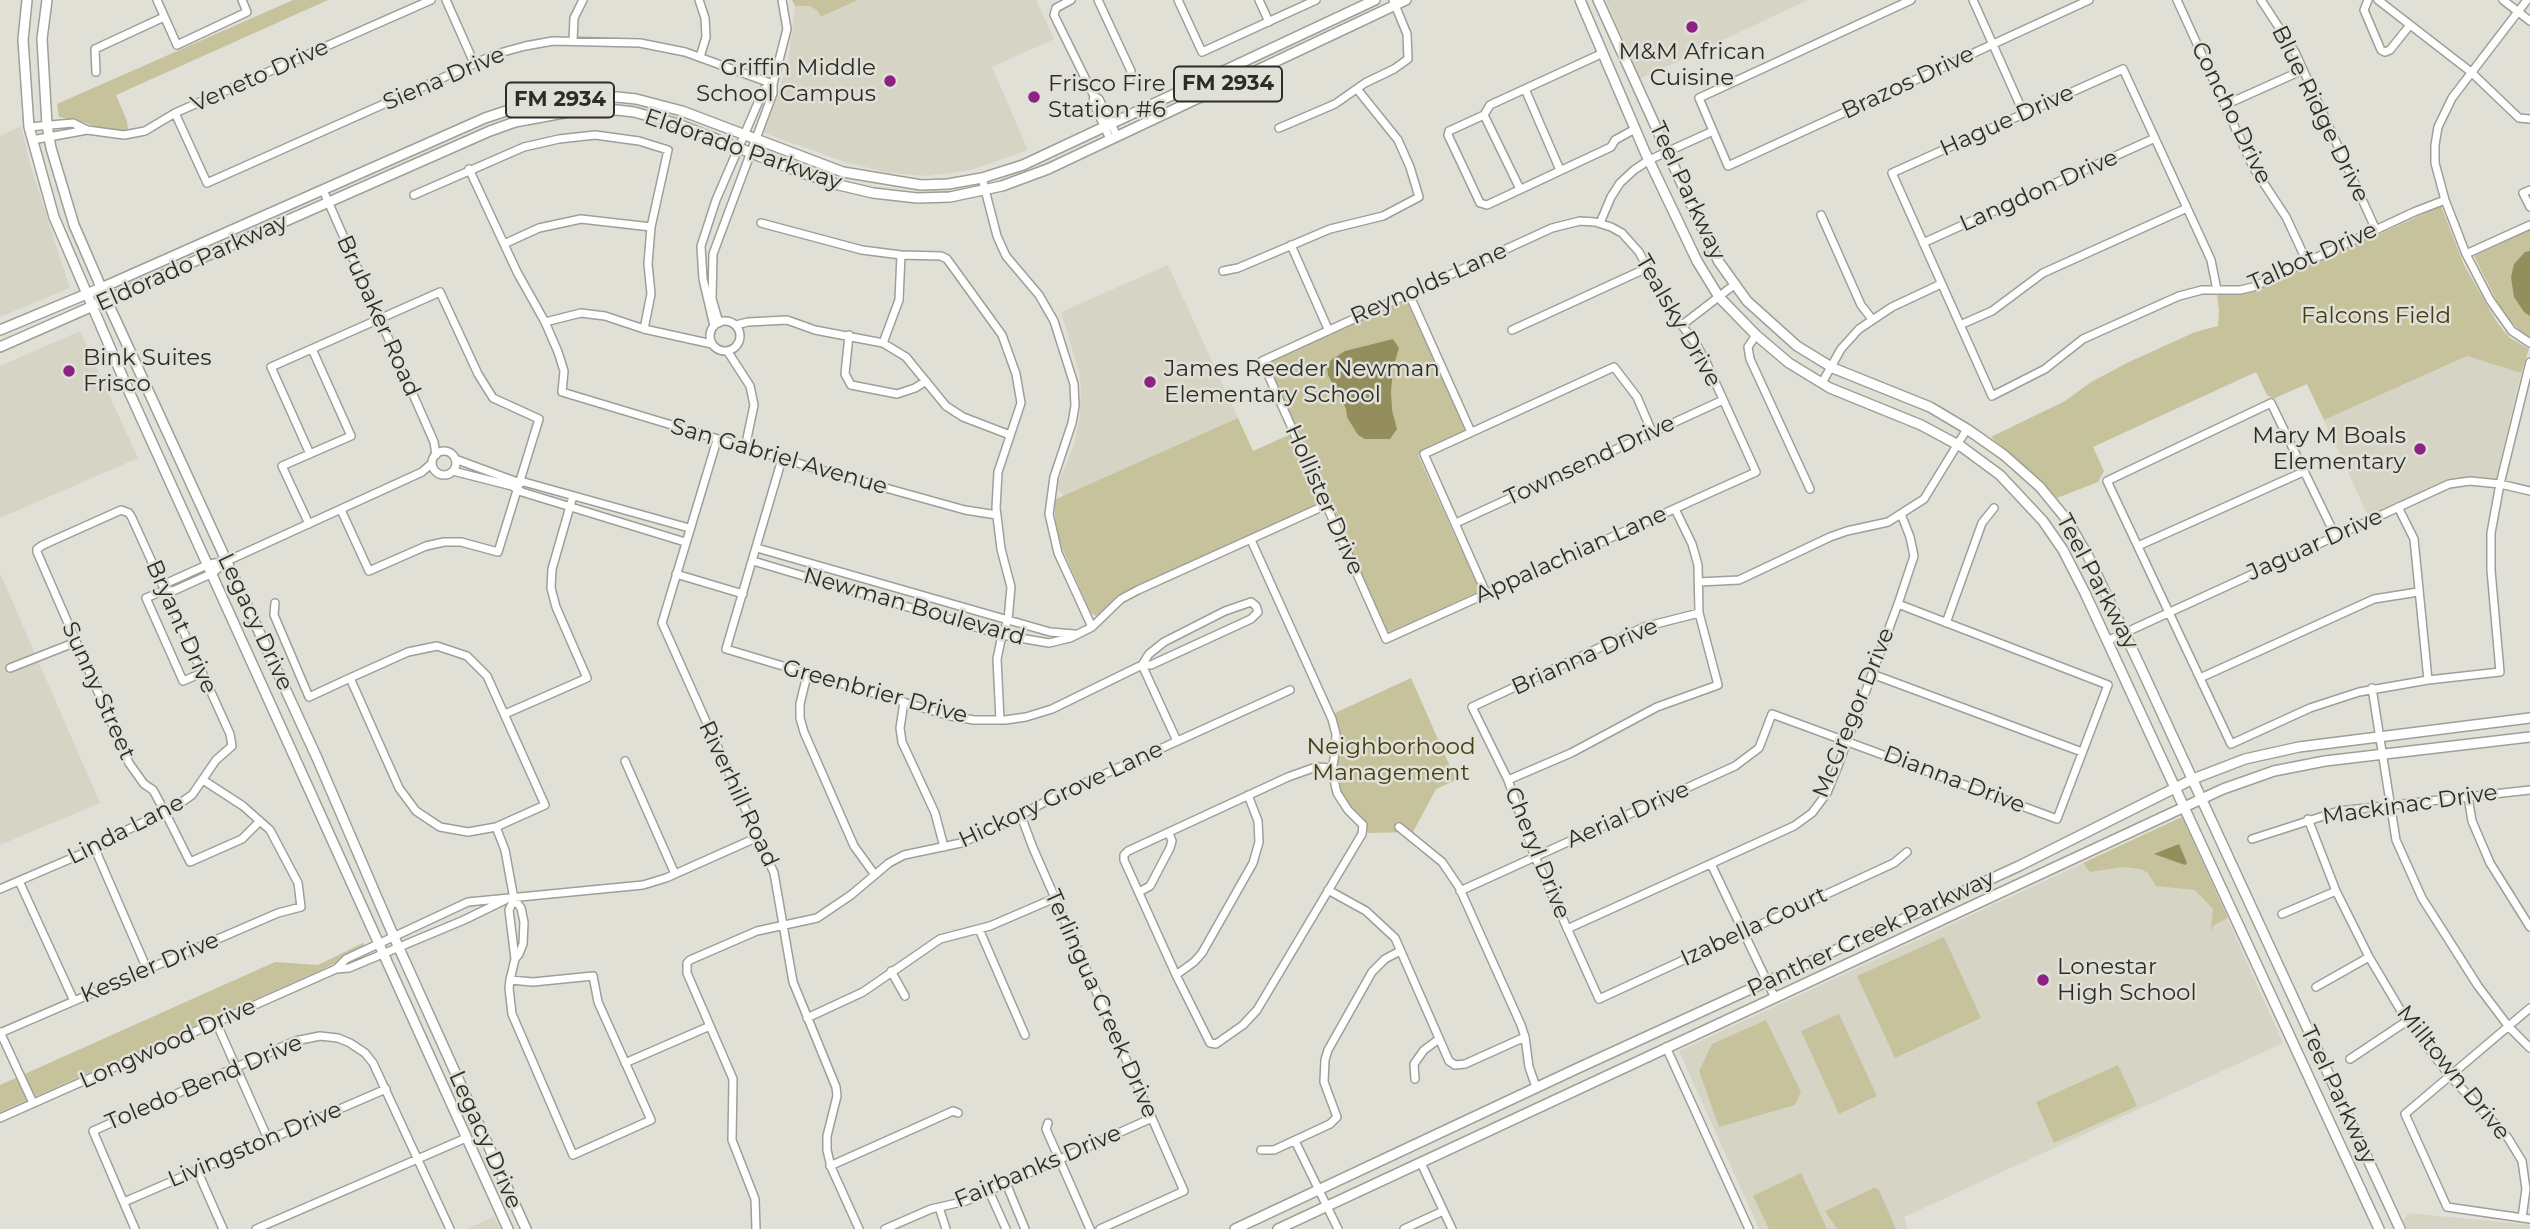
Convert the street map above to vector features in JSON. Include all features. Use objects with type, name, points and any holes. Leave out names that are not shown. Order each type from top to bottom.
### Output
[{"type":"main road","name":"Legacy Drive","points":[[27,0],[23,40],[29,127],[54,217],[508,1229]]},
{"type":"main road","name":"Legacy Drive","points":[[47,0],[42,39],[47,125],[67,208],[101,288],[317,758],[394,937],[526,1229]]},
{"type":"main road","name":"Eldorado Parkway","points":[[0,330],[485,118],[512,109],[568,99],[636,99],[682,111],[843,172],[921,186],[982,178],[1023,165],[1375,0]]},
{"type":"main road","name":"Eldorado Parkway","points":[[0,347],[515,122],[569,112],[634,112],[678,124],[797,171],[873,193],[917,198],[950,197],[985,191],[1058,164],[1394,3],[1406,0]]},
{"type":"main road","name":"Teel Parkway","points":[[1580,0],[1649,160],[1697,261],[1719,297],[1756,335],[1789,363],[1822,383],[1921,425],[1958,445],[2000,475],[2043,521],[2078,577],[2379,1229]]},
{"type":"main road","name":"Teel Parkway","points":[[1598,0],[1719,262],[1747,301],[1797,346],[1830,366],[1930,407],[1967,429],[2004,455],[2040,487],[2067,520],[2088,556],[2125,633],[2400,1229]]},
{"type":"main road","points":[[24,19],[44,20]]},
{"type":"main road","points":[[1603,53],[1620,47]]},
{"type":"main road","points":[[1052,152],[1058,164]]},
{"type":"main road","points":[[148,431],[163,424]]},
{"type":"main road","name":"Panther Creek Parkway","points":[[1235,1229],[1536,1087],[1936,905],[2193,779],[2245,759],[2299,747],[2530,718]]},
{"type":"main road","name":"Panther Creek Parkway","points":[[1278,1229],[2202,798],[2274,771],[2325,761],[2530,737]]},
{"type":"main road","points":[[2065,843],[2073,860]]},
{"type":"main road","points":[[1936,905],[1943,921]]},
{"type":"main road","points":[[2236,918],[2254,911]]},
{"type":"main road","points":[[2289,1032],[2305,1023]]},
{"type":"main road","points":[[1536,1087],[1544,1104]]},
{"type":"main road","points":[[466,1138],[482,1132]]},
{"type":"main road","points":[[1412,1146],[1421,1163]]},
{"type":"street","points":[[157,0],[177,45],[247,12],[242,0]]},
{"type":"street","name":"Veneto Drive","points":[[32,141],[87,130],[124,135],[145,131],[175,113],[431,0]]},
{"type":"street","points":[[446,0],[474,63]]},
{"type":"street","points":[[573,41],[574,18],[583,0]]},
{"type":"street","points":[[699,0],[705,18],[706,37],[700,57]]},
{"type":"street","points":[[717,324],[712,299],[713,254],[773,93],[787,29],[782,0]]},
{"type":"street","points":[[1071,0],[1054,10],[1054,15],[1094,96],[1100,99],[1114,138]]},
{"type":"street","points":[[1098,0],[1130,71],[1129,81]]},
{"type":"street","points":[[1178,0],[1202,52],[1316,0]]},
{"type":"street","points":[[1259,0],[1269,22]]},
{"type":"street","points":[[1600,223],[1619,184],[1634,170],[1649,160],[1713,131],[1699,98],[1911,0]]},
{"type":"street","points":[[1973,0],[2024,114]]},
{"type":"street","name":"Brazos Drive","points":[[1713,131],[1728,166],[2089,0]]},
{"type":"street","name":"Concho Drive","points":[[2177,0],[2253,167],[2286,217],[2306,262]]},
{"type":"street","name":"Blue Ridge Drive","points":[[2261,0],[2295,52],[2376,230]]},
{"type":"street","points":[[2368,0],[2364,10],[2381,50],[2390,50],[2410,25]]},
{"type":"street","points":[[2378,0],[2471,72],[2519,118],[2530,119]]},
{"type":"street","points":[[2503,0],[2530,21]]},
{"type":"street","points":[[2527,0],[2448,105],[2438,127],[2435,163],[2445,200],[2466,254],[2490,300],[2512,331],[2530,343]]},
{"type":"street","points":[[1279,128],[1339,102],[1408,59],[1406,34],[1394,3]]},
{"type":"street","points":[[96,72],[95,48],[164,17]]},
{"type":"street","name":"Siena Drive","points":[[175,113],[207,183],[474,63],[496,54],[553,41],[640,43],[700,57],[773,84]]},
{"type":"street","points":[[1603,53],[1490,105],[1484,115],[1449,131],[1448,135],[1480,203],[1487,205],[1611,148],[1615,140],[1635,129]]},
{"type":"street","name":"Hague Drive","points":[[1923,243],[1892,173],[2123,69],[2155,138]]},
{"type":"street","points":[[2225,105],[2303,70]]},
{"type":"street","points":[[717,324],[702,268],[701,246],[718,196],[764,89],[773,84]]},
{"type":"street","points":[[1223,271],[1238,268],[1330,229],[1383,216],[1419,197],[1398,140],[1357,89]]},
{"type":"street","points":[[1525,89],[1560,170]]},
{"type":"street","points":[[1484,115],[1520,189]]},
{"type":"street","points":[[1299,119],[1303,129]]},
{"type":"street","name":"Veneto Drive","points":[[29,127],[73,123],[87,130]]},
{"type":"street","points":[[414,195],[524,147],[559,139],[595,135],[639,141],[668,150],[651,227],[648,264],[651,294],[644,328]]},
{"type":"street","points":[[2155,138],[2211,260],[2217,289]]},
{"type":"street","name":"Langdon Drive","points":[[1923,243],[2155,138]]},
{"type":"street","points":[[470,169],[517,272],[545,322],[581,313],[605,316],[730,351],[739,344],[738,327]]},
{"type":"street","points":[[982,178],[997,236],[1006,256],[1039,295],[1054,321],[1074,384],[1075,406],[1072,423],[1054,477],[1049,514],[1058,553],[1092,627]]},
{"type":"street","name":"Brubaker Road","points":[[323,190],[434,442],[436,455]]},
{"type":"street","points":[[2530,190],[2524,193],[2530,207]]},
{"type":"street","points":[[718,196],[724,201],[733,202]]},
{"type":"street","name":"Talbot Drive","points":[[1960,325],[1992,396],[2045,369],[2083,339],[2179,296],[2217,289],[2253,287],[2445,200]]},
{"type":"street","points":[[1923,243],[1960,325],[2003,304],[2043,273],[2188,208]]},
{"type":"street","points":[[1821,215],[1861,305],[1872,319]]},
{"type":"street","points":[[504,244],[539,228],[582,219],[651,227]]},
{"type":"street","name":"Reynolds Lane","points":[[1262,361],[1566,223],[1580,220],[1600,223]]},
{"type":"street","points":[[709,222],[714,226],[724,226]]},
{"type":"street","points":[[761,223],[837,244],[901,256],[941,256],[947,259],[1002,335],[1012,361],[1021,403],[998,472],[997,515],[1001,548],[1011,587],[1008,620],[997,659],[1000,720]]},
{"type":"street","name":"Tealsky Drive","points":[[1600,223],[1622,233],[1639,252],[1669,308],[1698,347],[1756,472]]},
{"type":"street","points":[[2466,254],[2530,225]]},
{"type":"street","points":[[1291,245],[1328,329]]},
{"type":"street","points":[[883,343],[899,300],[901,256]]},
{"type":"street","points":[[1512,330],[1647,268]]},
{"type":"street","points":[[1822,383],[1841,349],[1872,319],[1941,284]]},
{"type":"street","points":[[1682,326],[1734,285]]},
{"type":"street","points":[[310,454],[271,367],[440,292],[478,374],[493,398],[539,419],[498,552],[461,542],[444,542],[369,571],[341,510]]},
{"type":"street","points":[[1409,294],[1471,432]]},
{"type":"street","points":[[712,344],[710,335],[717,324],[728,321],[738,327],[760,321],[787,320],[815,330],[883,343],[906,357],[946,406],[963,417],[1010,435]]},
{"type":"street","name":"San Gabriel Avenue","points":[[545,322],[564,371],[562,392],[782,459],[965,510],[997,515]]},
{"type":"street","points":[[685,338],[710,335]]},
{"type":"street","points":[[849,335],[845,374],[850,385],[897,394],[926,381]]},
{"type":"street","points":[[1756,335],[1748,347],[1751,359],[1810,489]]},
{"type":"street","points":[[309,524],[282,466],[351,436],[312,349]]},
{"type":"street","points":[[730,351],[750,386],[754,405],[745,448]]},
{"type":"street","name":"Hollister Drive","points":[[1262,361],[1386,639]]},
{"type":"street","points":[[2335,535],[2271,403],[2107,481],[2231,744],[2311,708],[2372,688],[2500,672],[2491,570],[2491,533],[2500,484],[2530,362]]},
{"type":"street","points":[[1486,593],[1424,454],[1614,367],[1637,397],[1652,432]]},
{"type":"street","name":"Townsend Drive","points":[[1456,523],[1723,400]]},
{"type":"street","points":[[1699,582],[1738,580],[1830,537],[1888,522],[1924,499],[1967,429]]},
{"type":"street","name":"Riverhill Road","points":[[717,440],[662,623],[774,873],[793,982],[837,1089],[836,1105],[827,1136],[830,1166],[859,1229]]},
{"type":"street","name":"Brubaker Road","points":[[434,442],[446,452]]},
{"type":"street","points":[[202,673],[183,681],[146,598],[164,590],[167,583],[211,568],[422,472],[436,455],[446,452],[455,459],[570,507],[685,542]]},
{"type":"street","points":[[453,471],[455,459]]},
{"type":"street","points":[[676,575],[743,594],[782,459]]},
{"type":"street","points":[[432,463],[437,472]]},
{"type":"street","points":[[422,472],[442,474],[453,471],[519,486]]},
{"type":"street","name":"Appalachian Lane","points":[[1386,639],[1756,472]]},
{"type":"street","points":[[2137,546],[2303,472]]},
{"type":"street","name":"Jaguar Drive","points":[[2107,641],[2449,484],[2469,481],[2530,491]]},
{"type":"street","points":[[519,486],[524,482],[689,528]]},
{"type":"street","points":[[505,714],[587,678],[551,592],[552,569],[573,496]]},
{"type":"street","name":"Newman Boulevard","points":[[753,561],[1002,635],[1049,643],[1070,638],[1092,627],[1121,599],[1138,590],[1326,505]]},
{"type":"street","points":[[2398,507],[2414,539],[2428,680]]},
{"type":"street","points":[[1946,623],[1982,523],[1994,508]]},
{"type":"street","points":[[1508,780],[1571,753],[1657,707],[1718,685],[1699,613],[1698,565],[1692,544],[1675,509]]},
{"type":"street","name":"Sunny Street","points":[[125,511],[115,513],[37,549],[76,642],[129,763],[153,790],[190,862],[242,839],[260,821]]},
{"type":"street","name":"Bryant Drive","points":[[125,511],[132,518],[230,734],[232,746]]},
{"type":"street","name":"McGregor Drive","points":[[1567,929],[1794,826],[1812,813],[1827,793],[1914,556],[1901,514]]},
{"type":"street","points":[[1251,540],[1321,701],[1332,719],[1336,733],[1332,768],[1337,793],[1348,810],[1363,825],[1362,834],[1256,1010],[1243,1025],[1216,1044],[1210,1043],[1176,975],[1124,855],[1248,795],[1316,768],[1332,768]]},
{"type":"street","name":"Newman Boulevard","points":[[757,548],[1033,627],[1074,634]]},
{"type":"street","points":[[2200,678],[2374,599],[2418,592]]},
{"type":"street","name":"Greenbrier Drive","points":[[743,594],[726,649],[958,718],[1000,720],[1026,717],[1052,709],[1142,665],[1151,665],[1251,619],[1258,612],[1256,606],[1251,602],[1225,611],[1164,642],[1149,654],[1142,665]]},
{"type":"street","points":[[275,603],[274,615],[309,697],[350,678],[408,652],[438,646],[467,656],[487,676],[545,805],[496,827],[468,832],[440,827],[416,811],[399,788],[350,678]]},
{"type":"street","points":[[1872,674],[2082,752],[2108,685],[1898,604]]},
{"type":"street","points":[[951,620],[956,605]]},
{"type":"street","name":"Brianna Drive","points":[[1472,707],[1644,626],[1699,613]]},
{"type":"street","points":[[1200,624],[1208,639]]},
{"type":"street","points":[[1027,640],[1033,627]]},
{"type":"street","points":[[10,668],[76,642]]},
{"type":"street","points":[[1142,665],[1177,741]]},
{"type":"street","points":[[807,675],[800,704],[804,732],[854,846],[875,875]]},
{"type":"street","points":[[2372,688],[2396,840],[2422,898],[2477,986],[2509,1027],[2530,1048]]},
{"type":"street","name":"Hickory Grove Lane","points":[[710,1026],[687,973],[686,967],[690,960],[753,932],[809,921],[823,915],[904,855],[961,843],[1021,816],[1047,800],[1290,690]]},
{"type":"street","points":[[904,702],[900,728],[902,742],[937,817],[944,847]]},
{"type":"street","name":"Cheryl Drive","points":[[1472,707],[1508,780],[1535,857],[1599,999]]},
{"type":"street","name":"Dianna Drive","points":[[1772,714],[2057,819],[2082,752]]},
{"type":"street","name":"Aerial Drive","points":[[1460,891],[1735,766],[1759,748],[1772,714]]},
{"type":"street","name":"Linda Lane","points":[[0,889],[95,849],[165,812],[192,795],[216,760],[232,746]]},
{"type":"street","points":[[625,761],[675,874]]},
{"type":"street","points":[[203,780],[243,806],[260,821]]},
{"type":"street","name":"Mackinac Drive","points":[[2252,839],[2339,811],[2530,790]]},
{"type":"street","points":[[1176,975],[1202,953],[1253,863],[1259,842],[1258,821],[1248,795]]},
{"type":"street","points":[[2468,796],[2472,821],[2490,863],[2530,927]]},
{"type":"street","name":"Terlingua Creek Drive","points":[[1021,816],[1184,1191],[1100,1229]]},
{"type":"street","name":"Milltown Drive","points":[[2308,819],[2336,891],[2369,957],[2407,1021],[2450,1076],[2508,1138],[2522,1161],[2526,1218]]},
{"type":"street","name":"Kessler Drive","points":[[0,1032],[278,912],[301,907],[298,883],[270,830],[260,821]]},
{"type":"street","points":[[496,827],[505,849],[514,959]]},
{"type":"street","points":[[1399,827],[1442,862],[1460,891],[1525,1037],[1529,1067],[1536,1087]]},
{"type":"street","points":[[1139,892],[1150,886],[1170,848],[1172,841],[1169,833]]},
{"type":"street","name":"Longwood Drive","points":[[336,969],[346,959],[460,905],[483,899],[510,899],[635,887],[675,874],[758,837]]},
{"type":"street","points":[[95,849],[147,969]]},
{"type":"street","name":"Izabella Court","points":[[1599,999],[1894,863],[1907,852]]},
{"type":"street","points":[[1711,864],[1775,998]]},
{"type":"street","points":[[19,881],[74,1001]]},
{"type":"street","points":[[1328,890],[1380,921],[1395,938],[1449,1061],[1455,1065],[1465,1064],[1525,1037]]},
{"type":"street","points":[[2282,914],[2336,891]]},
{"type":"street","points":[[807,1018],[863,992],[940,939],[979,929],[1055,898]]},
{"type":"street","points":[[510,899],[522,908],[524,930],[522,948],[514,959],[510,979],[509,1000],[513,1020],[573,1155],[651,1120],[596,997],[593,976],[533,982],[510,979]]},
{"type":"street","name":"Longwood Drive","points":[[0,1118],[336,969],[349,968],[510,899]]},
{"type":"street","points":[[460,905],[466,919]]},
{"type":"street","points":[[979,929],[1026,1035]]},
{"type":"street","points":[[1261,1150],[1274,1150],[1295,1141],[1330,1124],[1336,1117],[1324,1082],[1328,1050],[1372,972],[1385,959],[1401,951]]},
{"type":"street","points":[[2316,987],[2369,957]]},
{"type":"street","points":[[891,971],[905,996]]},
{"type":"street","points":[[2526,1218],[2447,1207],[2405,1114],[2530,1008]]},
{"type":"street","points":[[2350,1059],[2407,1021]]},
{"type":"street","points":[[216,1022],[268,1139]]},
{"type":"street","points":[[625,1063],[710,1026],[733,1079],[732,1133],[738,1159],[754,1199],[756,1229]]},
{"type":"street","points":[[0,1032],[33,1103]]},
{"type":"street","name":"Toledo Bend Drive","points":[[124,1202],[93,1131],[307,1037],[332,1037],[356,1046],[373,1063],[386,1089]]},
{"type":"street","points":[[1415,1079],[1414,1064],[1424,1050],[1439,1039]]},
{"type":"street","points":[[1666,1048],[1749,1229]]},
{"type":"street","points":[[386,1089],[450,1229]]},
{"type":"street","name":"Livingston Drive","points":[[124,1202],[386,1089]]},
{"type":"street","points":[[830,1166],[953,1111],[958,1113]]},
{"type":"street","name":"Fairbanks Drive","points":[[885,1229],[939,1207],[962,1203],[1152,1118]]},
{"type":"street","points":[[1048,1123],[1045,1129],[1090,1229]]},
{"type":"street","points":[[256,1229],[466,1138]]},
{"type":"street","points":[[1295,1141],[1338,1229]]},
{"type":"street","points":[[1421,1163],[1452,1229]]},
{"type":"street","points":[[197,1170],[223,1229]]},
{"type":"street","points":[[989,1191],[1007,1229],[1024,1226],[1006,1183]]},
{"type":"street","points":[[124,1202],[135,1229]]},
{"type":"street","points":[[939,1207],[946,1229]]},
{"type":"street","points":[[1404,1229],[1443,1211]]},
{"type":"shaded area","name":"Griffin Middle School Campus","points":[[858,0],[1036,0],[1054,39],[992,67],[1028,150],[971,170],[928,176],[890,173],[848,163],[764,133],[788,63],[795,6],[809,6],[817,10],[822,17]]},
{"type":"shaded area","points":[[1606,0],[1808,0],[1640,79]]},
{"type":"shaded area","points":[[21,126],[30,164],[70,288],[0,317],[0,136]]},
{"type":"shaded area","points":[[2530,251],[2530,316],[2514,297],[2511,277],[2514,264],[2525,252]]},
{"type":"shaded area","name":"James Reeder Newman Elementary School","points":[[1168,265],[1238,418],[1064,496],[1059,491],[1058,484],[1074,444],[1081,392],[1079,372],[1061,312]]},
{"type":"shaded area","points":[[80,331],[138,458],[0,518],[0,366]]},
{"type":"shaded area","points":[[1393,339],[1399,348],[1393,368],[1391,392],[1397,429],[1390,439],[1365,439],[1358,435],[1347,417],[1327,367],[1331,360],[1345,351]]},
{"type":"shaded area","name":"Mary M Boals Elementary","points":[[2467,356],[2521,373],[2496,479],[2454,478],[2368,516],[2324,420]]},
{"type":"shaded area","points":[[0,573],[100,803],[0,845]]},
{"type":"shaded area","name":"Lonestar High School","points":[[2182,817],[2283,1043],[1904,1217],[1908,1229],[1759,1229],[1679,1051]]},
{"type":"shaded area","points":[[2179,844],[2187,863],[2185,865],[2154,854]]},
{"type":"shaded area","points":[[2409,1213],[2530,1225],[2530,1229],[2407,1229],[2403,1220]]},
{"type":"shaded area","points":[[494,1216],[500,1229],[466,1229],[487,1220]]},
{"type":"green space","points":[[293,0],[328,0],[116,95],[128,130],[109,131],[59,117],[57,104]]},
{"type":"green space","points":[[792,0],[858,0],[821,17],[817,10],[809,6],[795,6]]},
{"type":"green space","name":"Falcons Field","points":[[2441,206],[2464,265],[2498,324],[2510,338],[2529,349],[2521,373],[2467,356],[2324,420],[2307,384],[2273,399],[2267,395],[2256,372],[2093,447],[2104,471],[2098,482],[2057,498],[2040,479],[1991,437],[2065,401],[2091,382],[2129,362],[2195,332],[2218,326],[2217,295],[2263,287]]},
{"type":"green space","points":[[2530,230],[2530,338],[2502,311],[2474,256]]},
{"type":"green space","points":[[1408,300],[1465,429],[1418,455],[1480,591],[1390,632],[1267,363]]},
{"type":"green space","points":[[1238,418],[1253,451],[1291,434],[1321,503],[1136,587],[1096,616],[1091,613],[1062,548],[1056,529],[1054,500]]},
{"type":"green space","name":"Neighborhood Management","points":[[1411,678],[1456,780],[1436,789],[1413,832],[1368,833],[1366,825],[1348,805],[1337,784],[1340,747],[1335,713]]},
{"type":"green space","points":[[2182,817],[2228,918],[2214,925],[2211,931],[2213,909],[2195,890],[2156,886],[2148,873],[2141,869],[2123,867],[2090,872],[2083,863]]},
{"type":"green space","points":[[1944,937],[1981,1018],[1895,1058],[1857,976]]},
{"type":"green space","points":[[363,943],[365,948],[319,971],[0,1112],[0,1085],[275,962],[318,965]]},
{"type":"green space","points":[[1839,1014],[1877,1096],[1839,1114],[1801,1031]]},
{"type":"green space","points":[[1766,1020],[1801,1092],[1795,1105],[1719,1127],[1699,1071],[1712,1044]]},
{"type":"green space","points":[[2118,1065],[2137,1106],[2054,1143],[2036,1102]]},
{"type":"green space","points":[[1801,1173],[1827,1229],[1769,1229],[1753,1196]]},
{"type":"green space","points":[[1874,1188],[1879,1190],[1896,1229],[1837,1229],[1825,1211]]},
{"type":"place","name":"M&M African Cuisine","points":[[1692,27]]},
{"type":"place","name":"Griffin Middle School Campus","points":[[890,81]]},
{"type":"place","name":"Frisco Fire Station #6","points":[[1034,97]]},
{"type":"place","name":"Bink Suites Frisco","points":[[69,371]]},
{"type":"place","name":"James Reeder Newman Elementary School","points":[[1150,382]]},
{"type":"place","name":"Mary M Boals Elementary","points":[[2420,449]]},
{"type":"place","name":"Lonestar High School","points":[[2043,980]]}]
